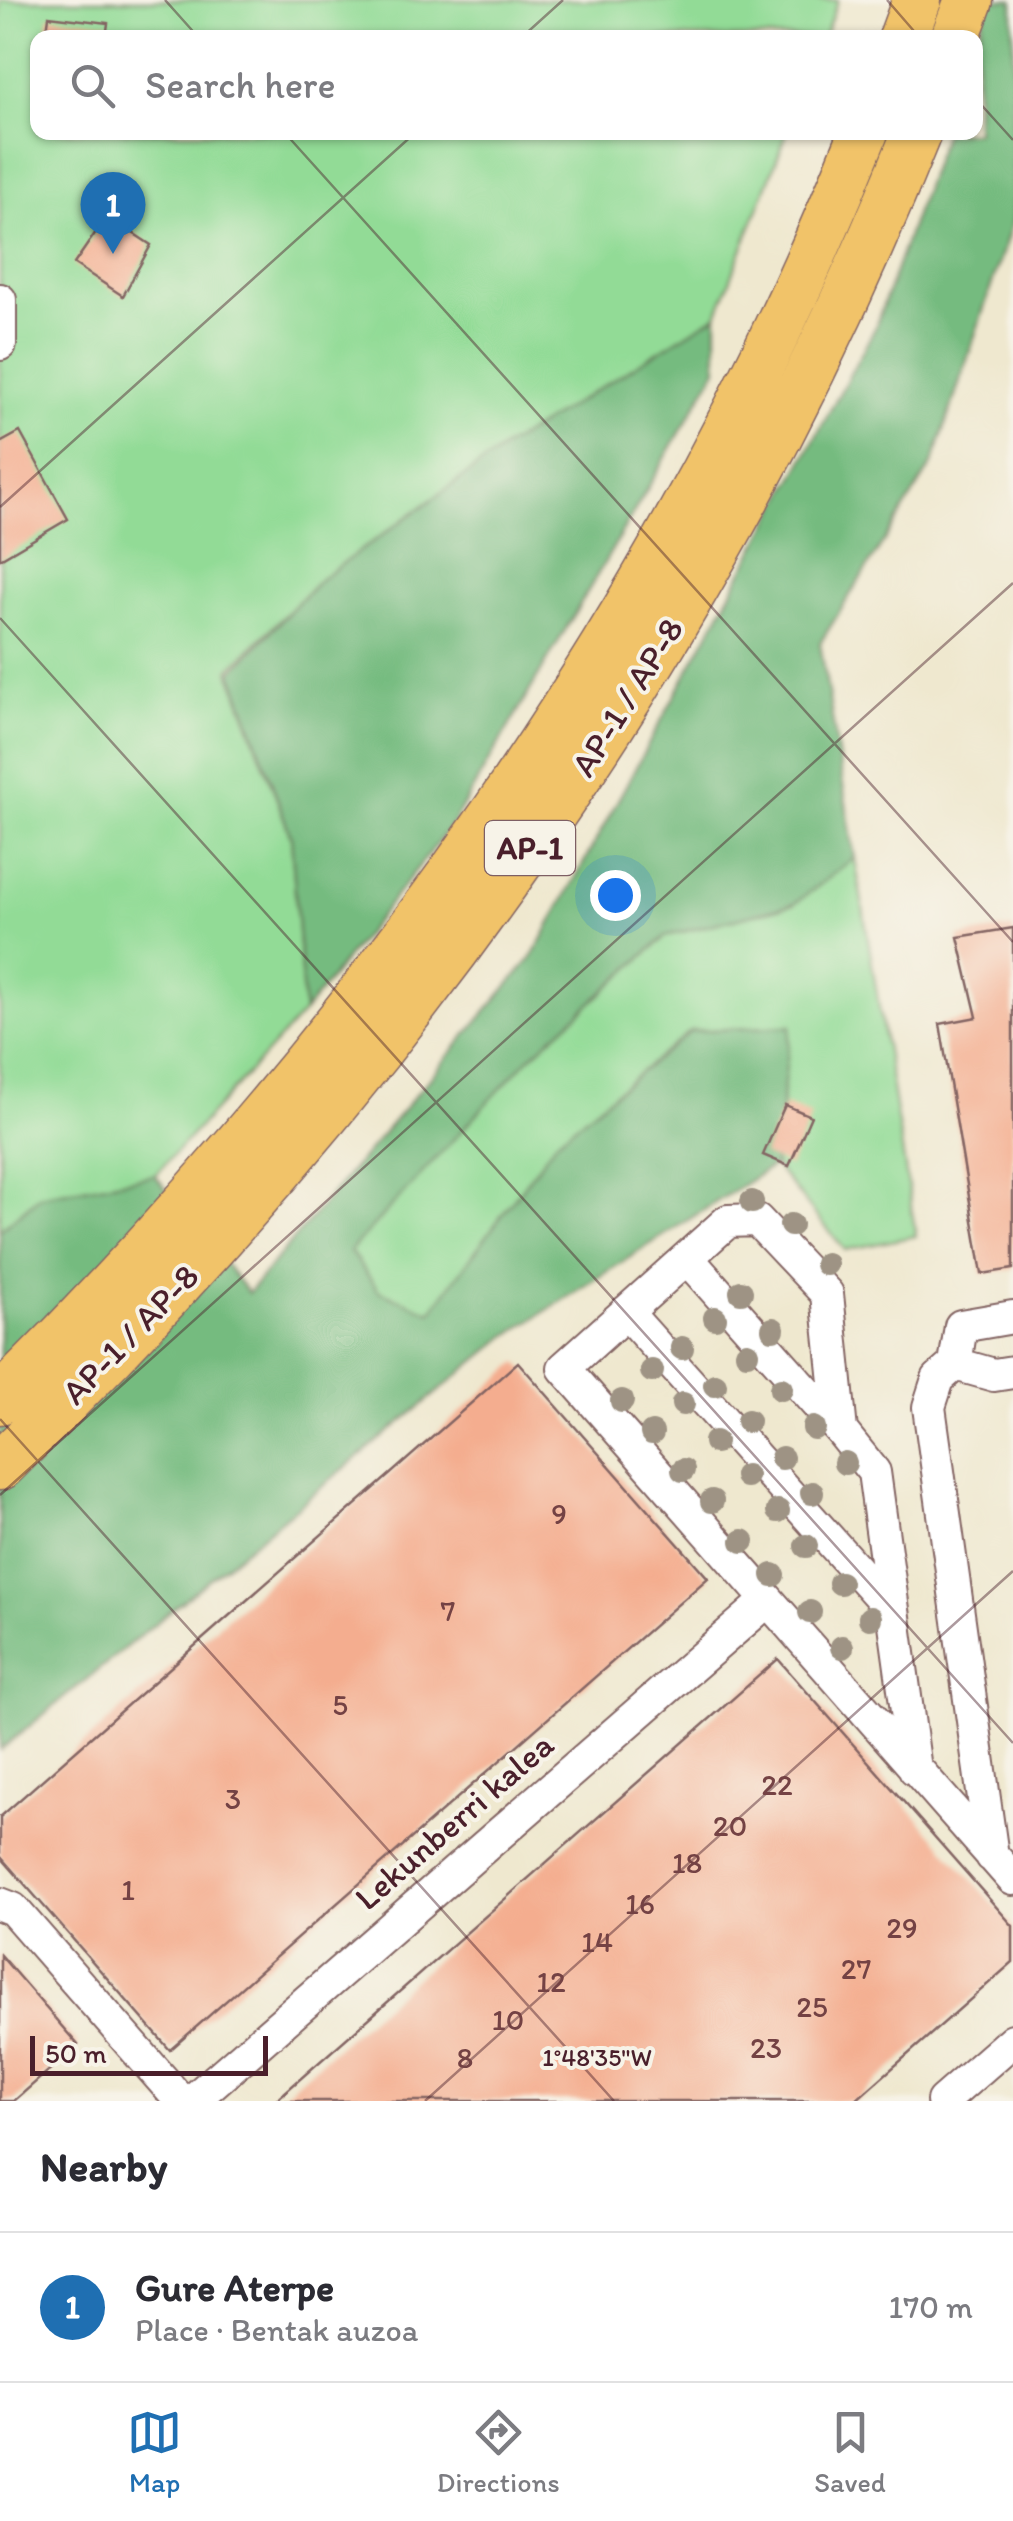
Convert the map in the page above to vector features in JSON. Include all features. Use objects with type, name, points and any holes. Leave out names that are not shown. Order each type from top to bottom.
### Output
[{"type":"highway","points":[[905,30],[917,0]]},
{"type":"highway","points":[[958,30],[968,0]]},
{"type":"highway","name":"AP-1 / AP-8","points":[[0,1400],[169,1226],[254,1128],[370,985],[490,821],[630,603],[694,490],[810,259],[861,140]]},
{"type":"highway","name":"AP-1 / AP-8","points":[[0,1466],[116,1352],[291,1159],[374,1058],[529,849],[602,740],[735,515],[853,281],[914,140]]},
{"type":"street","points":[[0,300],[0,344]]},
{"type":"street","points":[[840,1431],[827,1294],[758,1220],[728,1222],[564,1368],[1003,1867]]},
{"type":"street","points":[[687,1258],[874,1472],[915,1769]]},
{"type":"street","points":[[626,1312],[893,1610]]},
{"type":"street","points":[[1003,1867],[929,1422],[938,1380],[955,1364],[960,1326],[1013,1317]]},
{"type":"street","points":[[955,1364],[994,1374],[1013,1372]]},
{"type":"street","name":"Lekunberri kalea","points":[[192,2101],[768,1601]]},
{"type":"street","points":[[0,1904],[12,1909],[180,2101]]},
{"type":"street","points":[[943,2101],[1013,2040]]},
{"type":"green space","points":[[0,0],[838,0],[827,30],[30,30],[30,140],[784,140],[717,315],[508,445],[321,579],[229,670],[291,837],[304,1012],[155,1175],[40,1196],[0,1230]]},
{"type":"green space","points":[[990,0],[1013,0],[1013,220],[933,463],[820,643],[855,858],[794,904],[666,936],[529,1058],[350,1251],[379,1291],[431,1312],[557,1140],[691,1031],[791,1026],[774,1165],[505,1337],[0,1750],[0,1230],[40,1196],[155,1175],[248,1293],[533,956],[875,328],[942,140],[983,140],[980,30]]},
{"type":"green space","points":[[717,315],[717,369],[453,823],[304,1012],[291,837],[232,672],[321,579],[508,445]]},
{"type":"green space","points":[[855,858],[916,1236],[845,1250],[774,1165],[790,1026],[691,1031],[557,1140],[431,1313],[379,1291],[349,1251],[529,1058],[666,936],[794,904]]},
{"type":"building","points":[[49,16],[108,23],[107,30],[47,30]]},
{"type":"building","points":[[107,216],[151,245],[123,296],[74,264]]},
{"type":"building","points":[[20,432],[68,519],[0,559],[0,443]]},
{"type":"building","points":[[1013,928],[1013,1269],[982,1274],[940,1024],[977,1017],[958,937]]},
{"type":"building","points":[[785,1105],[811,1116],[789,1166],[763,1155]]},
{"type":"building","points":[[518,1362],[708,1578],[170,2050],[0,1856],[0,1817]]},
{"type":"building","points":[[778,1659],[1013,1926],[1013,1962],[855,2101],[275,2101]]},
{"type":"building","points":[[0,1955],[78,2045],[14,2101],[0,2101]]},
{"type":"place","name":"Gure Aterpe","points":[[113,254]]}]
